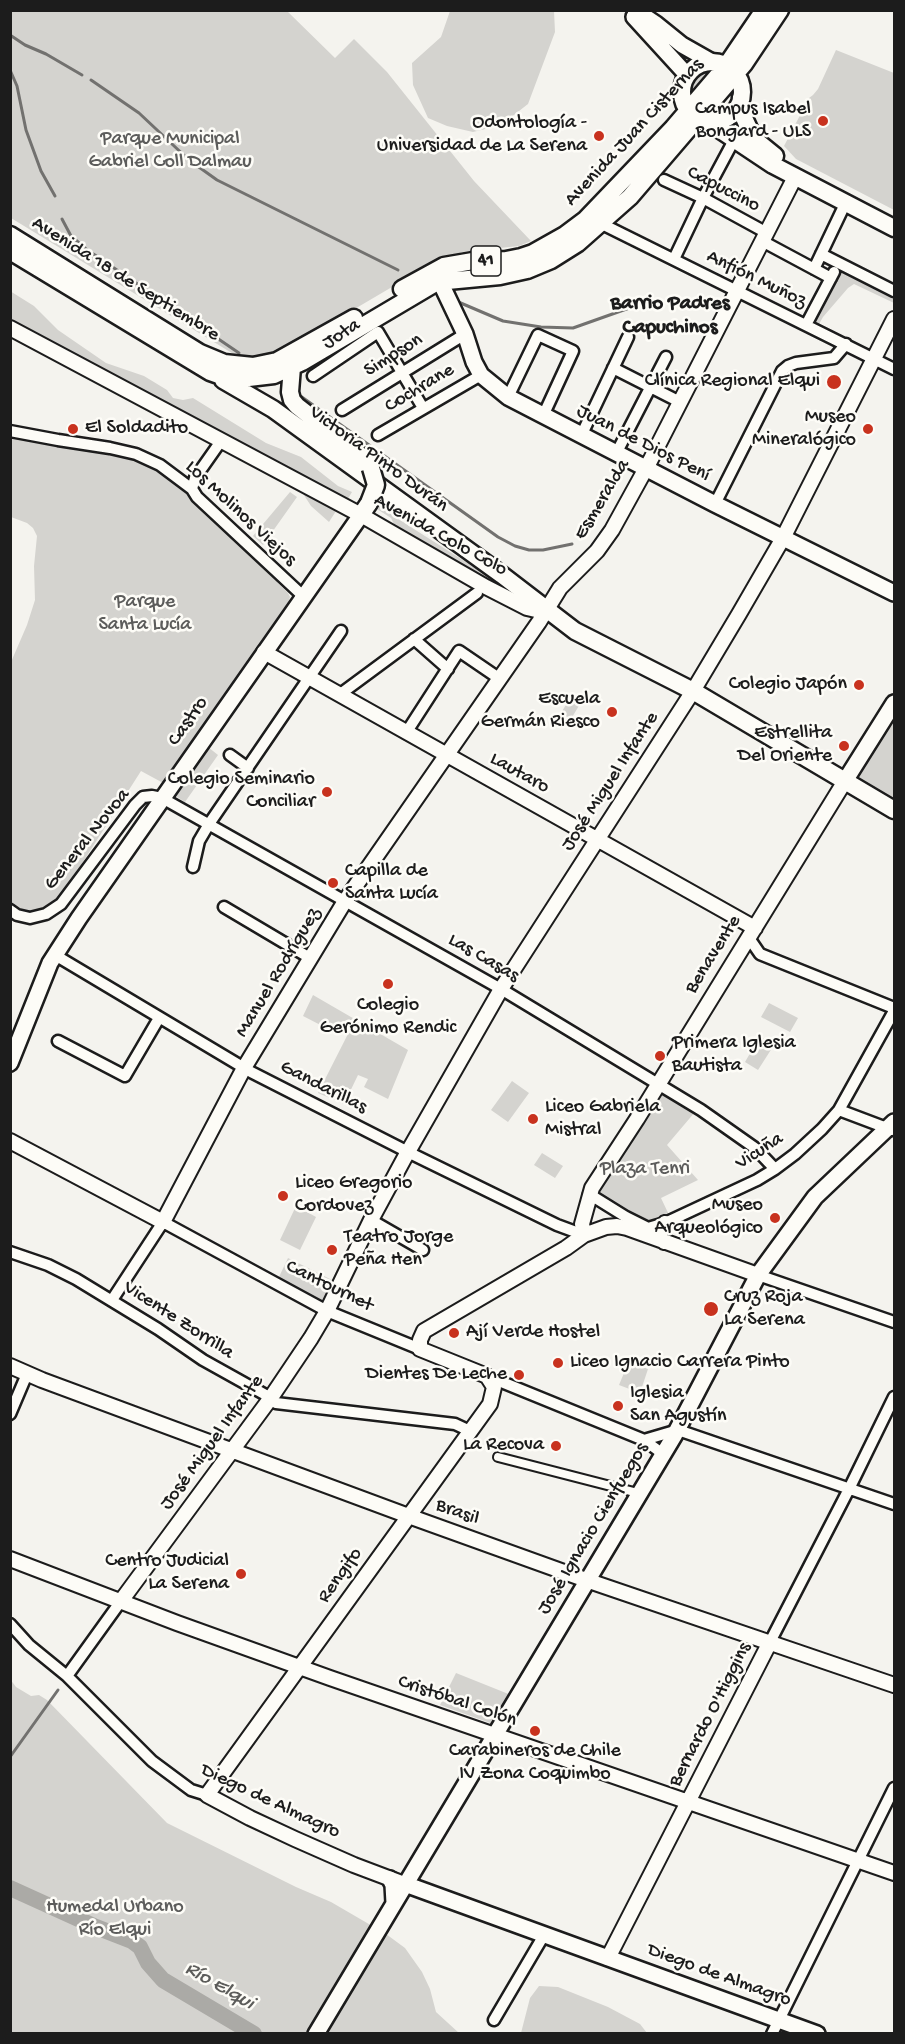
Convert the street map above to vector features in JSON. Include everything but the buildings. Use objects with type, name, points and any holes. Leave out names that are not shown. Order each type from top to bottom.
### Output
[{"type":"main road","points":[[628,10],[687,75]]},
{"type":"main road","points":[[635,10],[682,45],[725,67],[741,86],[740,109],[751,133],[772,154],[789,166],[894,220]]},
{"type":"main road","name":"Avenida Juan Cisternas","points":[[253,366],[268,364],[287,357],[438,275],[492,277],[527,270],[567,251],[602,224],[630,196],[698,116],[725,67],[764,10]]},
{"type":"main road","name":"Avenida Juan Cisternas","points":[[725,67],[744,64],[780,10]]},
{"type":"main road","points":[[725,67],[698,65],[687,75],[682,95],[698,116],[795,177],[894,228]]},
{"type":"main road","name":"41","points":[[698,116],[718,121],[729,116],[737,108],[741,98]]},
{"type":"main road","name":"Avenida Juan Cisternas","points":[[210,372],[233,379],[254,379],[274,375],[292,367],[457,263],[506,260],[533,253],[565,235],[585,220],[627,178],[698,116]]},
{"type":"main road","name":"Avenida 18 de Septiembre","points":[[10,235],[200,353],[224,363],[253,366]]},
{"type":"main road","name":"Avenida 18 de Septiembre","points":[[10,251],[210,372]]},
{"type":"main road","name":"Juan de Dios Pení","points":[[438,275],[481,375],[508,398],[894,593]]},
{"type":"main road","points":[[292,367],[290,392],[292,400],[331,434],[361,456],[371,468],[376,485],[365,509]]},
{"type":"main road","name":"Victoria Pinto Durán","points":[[210,372],[273,409],[546,610]]},
{"type":"main road","points":[[273,409],[331,434]]},
{"type":"main road","name":"Castro","points":[[10,1063],[42,981],[55,955],[365,509]]},
{"type":"main road","name":"Avenida Colo Colo","points":[[546,610],[575,632],[693,691],[894,810]]},
{"type":"main road","name":"Benavente","points":[[846,781],[894,703]]},
{"type":"main road","name":"José Ignacio Cienfuegos","points":[[316,2034],[383,1924],[394,1903],[398,1882],[495,1736],[678,1430],[758,1275],[815,1197],[892,1127]]},
{"type":"main road","name":"Diego de Almagro","points":[[398,1882],[608,1958],[775,2027],[817,2034]]},
{"type":"main road","points":[[394,1903],[410,1893],[423,1890]]},
{"type":"street","points":[[674,259],[734,140]]},
{"type":"street","name":"Esmeralda","points":[[546,610],[564,583],[607,538],[646,468],[795,177]]},
{"type":"street","name":"Capuccino","points":[[664,180],[703,198],[831,278]]},
{"type":"street","points":[[814,269],[846,202]]},
{"type":"street","name":"Anfión Muñoz","points":[[602,224],[894,369]]},
{"type":"street","points":[[821,255],[894,291]]},
{"type":"street","points":[[806,325],[839,263]]},
{"type":"street","name":"José Miguel Infante","points":[[67,1676],[302,1353],[327,1311],[371,1220],[408,1151],[501,989],[693,691],[783,538],[894,320]]},
{"type":"street","name":"Avenida Colo Colo","points":[[10,328],[221,441],[365,509],[527,608],[546,610]]},
{"type":"street","name":"Jota","points":[[313,376],[378,333],[423,408]]},
{"type":"street","name":"Simpson","points":[[342,410],[465,334]]},
{"type":"street","points":[[508,398],[538,335],[573,351],[543,416]]},
{"type":"street","points":[[581,436],[628,337]]},
{"type":"street","points":[[715,504],[782,371],[796,363],[834,358],[846,344]]},
{"type":"street","points":[[619,448],[666,357]]},
{"type":"street","points":[[613,368],[680,402]]},
{"type":"street","name":"Cochrane","points":[[378,435],[481,375]]},
{"type":"street","name":"Los Molinos Viejos","points":[[10,431],[110,447],[136,454],[160,465],[192,489],[303,596]]},
{"type":"street","points":[[192,489],[195,478],[221,441]]},
{"type":"street","points":[[339,695],[477,593]]},
{"type":"street","name":"Manuel Rodríguez","points":[[112,1300],[163,1222],[244,1068],[345,901],[546,610]]},
{"type":"street","points":[[193,867],[200,841],[209,824],[341,630]]},
{"type":"street","points":[[414,639],[447,669]]},
{"type":"street","points":[[406,733],[459,651],[500,679]]},
{"type":"street","name":"Lautaro","points":[[264,652],[446,756],[598,838],[752,933],[760,954],[894,1010]]},
{"type":"street","points":[[230,755],[248,768]]},
{"type":"street","name":"Benavente","points":[[584,1235],[582,1224],[589,1194],[846,781]]},
{"type":"street","name":"General Novoa","points":[[10,910],[17,915],[30,918],[46,914],[61,904],[135,805],[143,797],[162,798]]},
{"type":"street","name":"Las Casas","points":[[162,798],[501,989],[701,1110],[754,1148],[775,1169]]},
{"type":"street","points":[[224,907],[310,958]]},
{"type":"street","name":"Gandarillas","points":[[55,955],[244,1068],[557,1225],[584,1235]]},
{"type":"street","name":"Vicuña","points":[[589,1194],[648,1228],[665,1223],[757,1180],[795,1154],[839,1110],[894,1010]]},
{"type":"street","points":[[58,1041],[125,1076],[159,1018]]},
{"type":"street","points":[[839,1110],[892,1127]]},
{"type":"street","name":"Cantournet","points":[[10,1141],[327,1311],[644,1440],[663,1454]]},
{"type":"street","points":[[371,1220],[423,1250]]},
{"type":"street","points":[[664,1242],[660,1237],[660,1230],[665,1223]]},
{"type":"street","points":[[420,1349],[421,1335],[428,1327],[566,1248],[584,1235],[606,1227],[617,1226],[894,1322]]},
{"type":"street","name":"Vicente Zorrilla","points":[[10,1252],[65,1272],[158,1329],[203,1360],[283,1405],[455,1424],[470,1431]]},
{"type":"street","name":"Brasil","points":[[10,1366],[408,1516],[589,1581],[894,1685]]},
{"type":"street","points":[[10,1414],[27,1374]]},
{"type":"street","name":"Rengifo","points":[[207,1796],[492,1398],[494,1387],[487,1376]]},
{"type":"street","name":"Bernardo O'Higgins","points":[[608,1958],[894,1397]]},
{"type":"street","points":[[644,1440],[678,1430],[894,1504]]},
{"type":"street","points":[[498,1457],[634,1492]]},
{"type":"street","name":"Cristóbal Colón","points":[[10,1559],[300,1668],[894,1873]]},
{"type":"street","name":"Diego de Almagro","points":[[10,1624],[29,1645],[67,1676],[152,1761],[191,1790],[398,1882]]},
{"type":"street","points":[[775,2027],[894,1788]]},
{"type":"street","points":[[494,2020],[544,1935]]},
{"type":"green space","name":"Parque Municipal Gabriel Coll Dalmau","points":[[10,11],[287,11],[335,58],[354,39],[387,72],[474,181],[531,241],[519,246],[462,252],[426,267],[273,357],[240,358],[11,218]]},
{"type":"green space","points":[[450,11],[554,11],[555,32],[528,104],[501,125],[473,132],[447,126],[428,118],[413,85],[412,63],[441,37]]},
{"type":"green space","points":[[836,50],[894,73],[894,210],[796,159],[784,146],[809,98],[818,89]]},
{"type":"green space","points":[[717,65],[689,98],[686,85],[692,73],[702,66]]},
{"type":"green space","points":[[841,267],[894,294],[894,303],[854,284],[823,317],[818,326],[812,323]]},
{"type":"green space","points":[[10,291],[34,306],[58,330],[106,363],[144,376],[167,390],[173,398],[183,400],[193,398],[266,443],[301,457],[338,486],[352,492],[346,502],[11,322]]},
{"type":"green space","name":"Parque Santa Lucía","points":[[11,436],[109,452],[135,459],[158,469],[185,492],[290,597],[288,604],[165,784],[141,771],[58,901],[44,910],[18,911],[11,905],[11,662],[35,600],[34,566],[37,536],[27,523],[11,517]]},
{"type":"green space","points":[[290,492],[297,497],[263,545],[253,536]]},
{"type":"green space","points":[[302,492],[336,511],[329,522],[311,506]]},
{"type":"green space","points":[[378,505],[529,602],[397,530],[391,518],[377,509]]},
{"type":"green space","points":[[573,693],[583,699],[571,719],[561,713]]},
{"type":"green space","points":[[894,716],[894,807],[855,783],[856,774]]},
{"type":"green space","points":[[208,747],[218,755],[185,802],[174,795]]},
{"type":"green space","points":[[313,995],[408,1050],[388,1099],[364,1087],[368,1079],[358,1075],[344,1104],[318,1093],[350,1030],[340,1025],[336,1033],[303,1016]]},
{"type":"green space","points":[[769,1003],[798,1018],[790,1032],[761,1017]]},
{"type":"green space","points":[[760,1036],[774,1045],[758,1070],[745,1062]]},
{"type":"green space","points":[[512,1081],[529,1093],[508,1122],[491,1110]]},
{"type":"green space","name":"Plaza Tenri","points":[[659,1089],[695,1112],[667,1145],[698,1180],[661,1198],[670,1217],[647,1225],[597,1193]]},
{"type":"green space","points":[[542,1153],[563,1166],[555,1178],[534,1165]]},
{"type":"green space","points":[[296,1206],[316,1217],[300,1250],[280,1240]]},
{"type":"green space","points":[[288,1258],[334,1281],[323,1301],[278,1279]]},
{"type":"green space","points":[[629,1361],[648,1369],[640,1393],[619,1385]]},
{"type":"green space","points":[[456,1673],[511,1695],[493,1724],[440,1705]]},
{"type":"green space","name":"Humedal Urbano Río Elqui","points":[[10,1679],[16,1687],[31,1696],[39,1695],[47,1700],[167,1823],[331,1902],[386,1934],[405,1948],[422,1972],[430,1989],[436,2012],[459,2033],[11,2033]]},
{"type":"green space","points":[[539,1986],[558,1987],[608,2007],[640,2024],[647,2033],[521,2033],[530,1998]]},
{"type":"waterway","points":[[10,35],[82,75]]},
{"type":"waterway","points":[[10,70],[17,86],[26,130],[41,171],[55,196]]},
{"type":"waterway","points":[[91,80],[139,113],[189,160],[217,180],[398,270]]},
{"type":"waterway","points":[[62,219],[71,236],[86,249],[239,353]]},
{"type":"waterway","points":[[456,301],[503,321],[541,327],[573,328],[635,306]]},
{"type":"waterway","points":[[299,395],[498,537],[529,550],[543,550],[572,544]]},
{"type":"waterway","points":[[10,1757],[58,1690]]},
{"type":"waterway","name":"Río Elqui","points":[[10,1888],[132,1941],[140,1947],[148,1963],[163,1980],[254,2034]]},
{"type":"place","name":"Campus Isabel Bongard - ULS","points":[[823,121]]},
{"type":"place","name":"Odontología - Universidad de La Serena","points":[[599,136]]},
{"type":"place","name":"Clínica Regional Elqui","points":[[834,382]]},
{"type":"place","name":"El Soldadito","points":[[73,429]]},
{"type":"place","name":"Museo Mineralógico","points":[[868,429]]},
{"type":"place","name":"Colegio Japón","points":[[859,685]]},
{"type":"place","name":"Escuela Germán Riesco","points":[[612,712]]},
{"type":"place","name":"Estrellita Del Oriente","points":[[844,746]]},
{"type":"place","name":"Colegio Seminario Conciliar","points":[[327,792]]},
{"type":"place","name":"Capilla de Santa Lucía","points":[[333,883]]},
{"type":"place","name":"Colegio Gerónimo Rendic","points":[[388,984]]},
{"type":"place","name":"Primera Iglesia Bautista","points":[[660,1056]]},
{"type":"place","name":"Liceo Gabriela Mistral","points":[[533,1119]]},
{"type":"place","name":"Liceo Gregorio Cordovez","points":[[283,1196]]},
{"type":"place","name":"Museo Arqueológico","points":[[775,1218]]},
{"type":"place","name":"Teatro Jorge Peña Hen","points":[[332,1250]]},
{"type":"place","name":"Cruz Roja La Serena","points":[[711,1309]]},
{"type":"place","name":"Ají Verde Hostel","points":[[454,1333]]},
{"type":"place","name":"Liceo Ignacio Carrera Pinto","points":[[558,1363]]},
{"type":"place","name":"Dientes De Leche","points":[[519,1375]]},
{"type":"place","name":"Iglesia San Agustín","points":[[618,1406]]},
{"type":"place","name":"La Recova","points":[[556,1446]]},
{"type":"place","name":"Centro Judicial La Serena","points":[[241,1574]]},
{"type":"place","name":"Carabineros de Chile IV Zona Coquimbo","points":[[535,1731]]},
{"type":"district","name":"Barrio Padres Capuchinos","points":[[670,317]]}]
